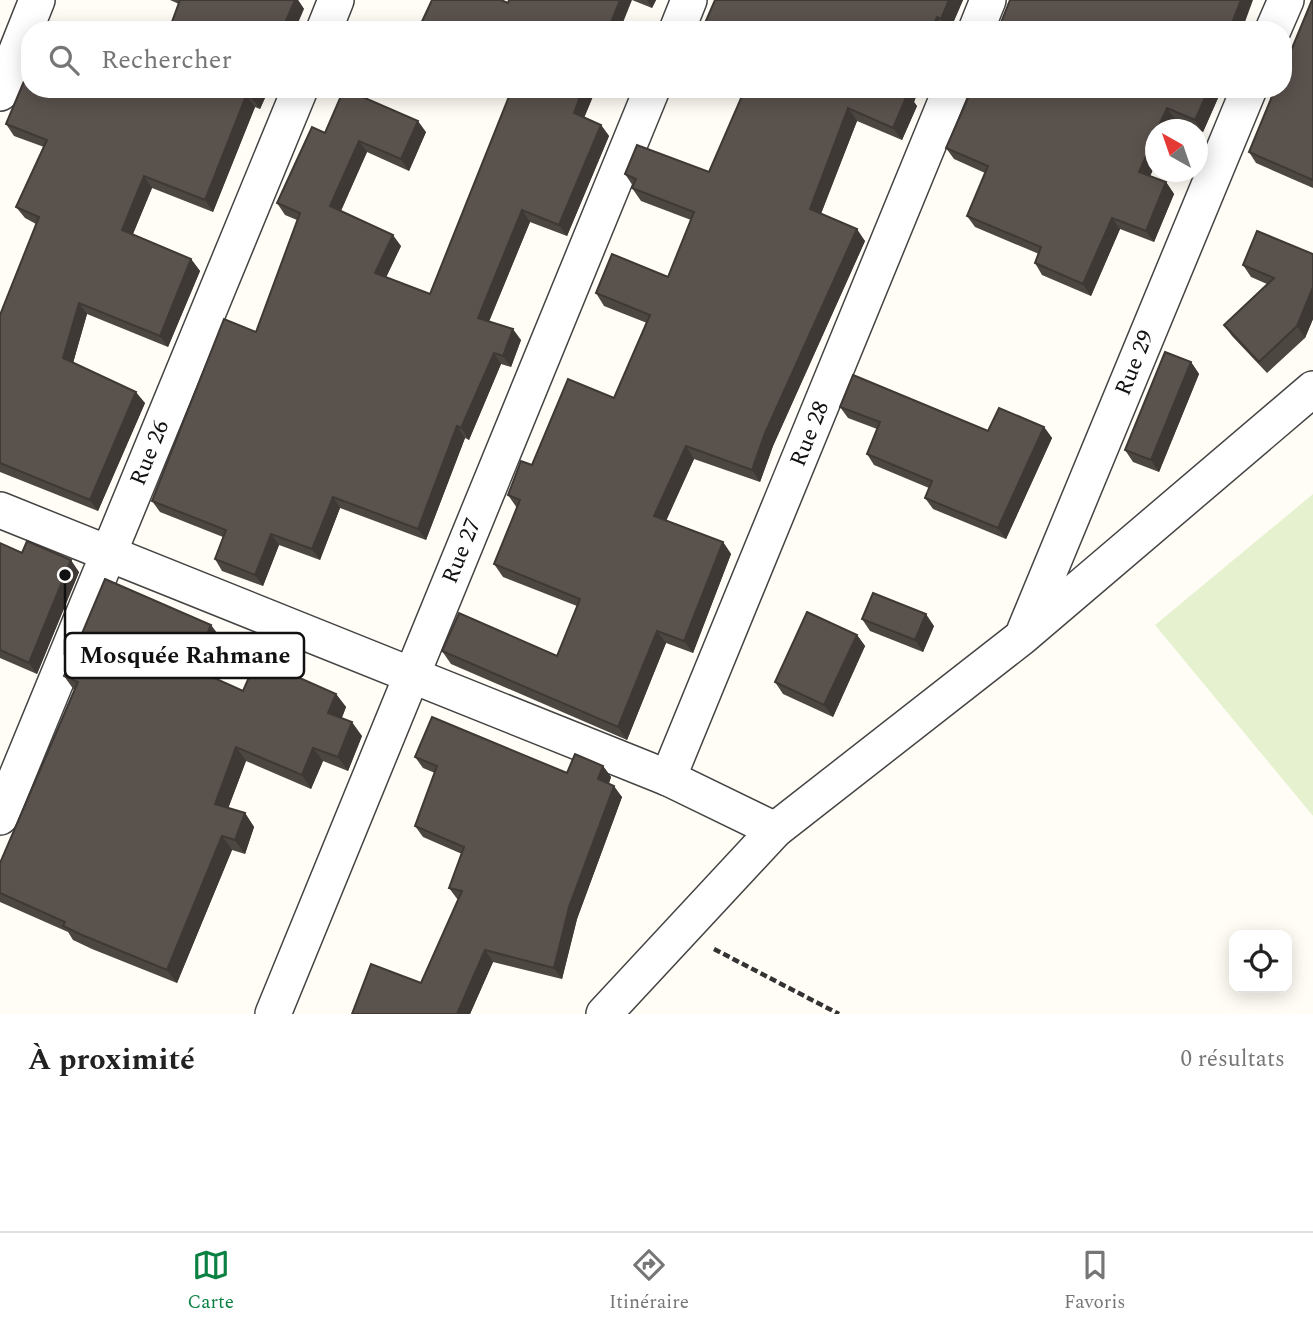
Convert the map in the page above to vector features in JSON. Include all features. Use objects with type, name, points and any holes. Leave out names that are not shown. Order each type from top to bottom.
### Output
[{"type":"street","points":[[29,21],[37,0]]},
{"type":"street","points":[[328,21],[336,0]]},
{"type":"street","points":[[681,21],[689,0]]},
{"type":"street","points":[[980,21],[988,0]]},
{"type":"street","points":[[1277,21],[1286,0]]},
{"type":"street","points":[[0,93],[21,40]]},
{"type":"street","name":"Rue 26","points":[[0,817],[296,98]]},
{"type":"street","name":"Rue 27","points":[[273,1014],[648,98]]},
{"type":"street","name":"Rue 28","points":[[668,778],[947,98]]},
{"type":"street","name":"Rue 29","points":[[1022,637],[1245,98]]},
{"type":"street","points":[[604,1014],[775,830],[1022,637],[1313,389]]},
{"type":"street","points":[[0,510],[110,551],[668,778],[775,830]]},
{"type":"path","points":[[682,932],[839,1014]]},
{"type":"green space","points":[[1313,494],[1313,816],[1155,625]]},
{"type":"building","points":[[180,0],[295,0],[286,21],[172,21]]},
{"type":"building","points":[[432,0],[501,0],[508,3],[509,0],[620,0],[612,21],[422,21]]},
{"type":"building","points":[[715,0],[949,0],[941,19],[937,17],[935,21],[706,21]]},
{"type":"building","points":[[1010,0],[1241,0],[1233,21],[1002,21]]},
{"type":"building","points":[[1313,0],[1313,180],[1249,152],[1271,98],[1292,98],[1292,48]]},
{"type":"building","points":[[21,88],[21,98],[245,98],[205,200],[144,176],[122,230],[191,259],[160,336],[79,303],[63,358],[136,392],[90,500],[0,463],[0,315],[39,217],[16,207],[47,140],[6,124]]},
{"type":"building","points":[[340,98],[365,98],[418,121],[401,159],[359,141],[330,206],[393,235],[375,273],[430,294],[508,98],[580,98],[574,113],[601,125],[559,225],[522,210],[478,318],[513,329],[503,356],[494,353],[461,428],[457,426],[418,529],[333,497],[312,549],[271,534],[255,575],[215,559],[226,530],[152,501],[224,319],[256,332],[300,213],[277,203],[312,127],[325,133]]},
{"type":"building","points":[[741,98],[906,98],[893,128],[848,108],[810,209],[857,229],[765,433],[752,470],[686,446],[654,516],[723,542],[684,641],[657,631],[618,727],[442,651],[459,613],[557,656],[580,599],[494,564],[520,500],[508,495],[521,461],[532,465],[568,379],[614,398],[650,315],[596,293],[612,254],[668,277],[694,212],[632,188],[636,179],[625,174],[637,145],[709,172]]},
{"type":"building","points":[[968,98],[1205,98],[1195,119],[1167,108],[1162,119],[1145,119],[1145,159],[1139,172],[1145,174],[1145,182],[1166,182],[1146,231],[1112,218],[1083,284],[1035,263],[1041,247],[967,216],[988,166],[946,148]]},
{"type":"building","points":[[1257,231],[1313,254],[1313,287],[1297,326],[1259,362],[1224,325],[1274,278],[1243,265]]},
{"type":"building","points":[[1165,352],[1191,362],[1151,460],[1125,450]]},
{"type":"building","points":[[853,375],[988,431],[999,408],[1044,427],[998,528],[925,498],[932,481],[867,454],[880,422],[840,407]]},
{"type":"building","points":[[27,541],[71,560],[29,663],[0,650],[0,543],[22,553]]},
{"type":"building","points":[[105,579],[211,625],[192,668],[243,691],[257,659],[336,694],[328,713],[352,722],[338,757],[313,748],[302,775],[236,747],[215,804],[245,813],[235,840],[222,836],[167,970],[82,935],[63,926],[65,922],[0,893],[0,863],[78,682],[64,676]]},
{"type":"building","points":[[873,593],[926,614],[915,640],[862,619]]},
{"type":"building","points":[[807,612],[857,635],[824,705],[775,682]]},
{"type":"building","points":[[432,717],[567,773],[575,754],[603,766],[598,779],[614,786],[569,907],[554,968],[485,950],[457,1014],[352,1014],[371,964],[421,983],[462,891],[449,888],[464,847],[415,826],[437,766],[415,757]]},
{"type":"place","name":"Mosquée Rahmane","points":[[65,575]]}]
